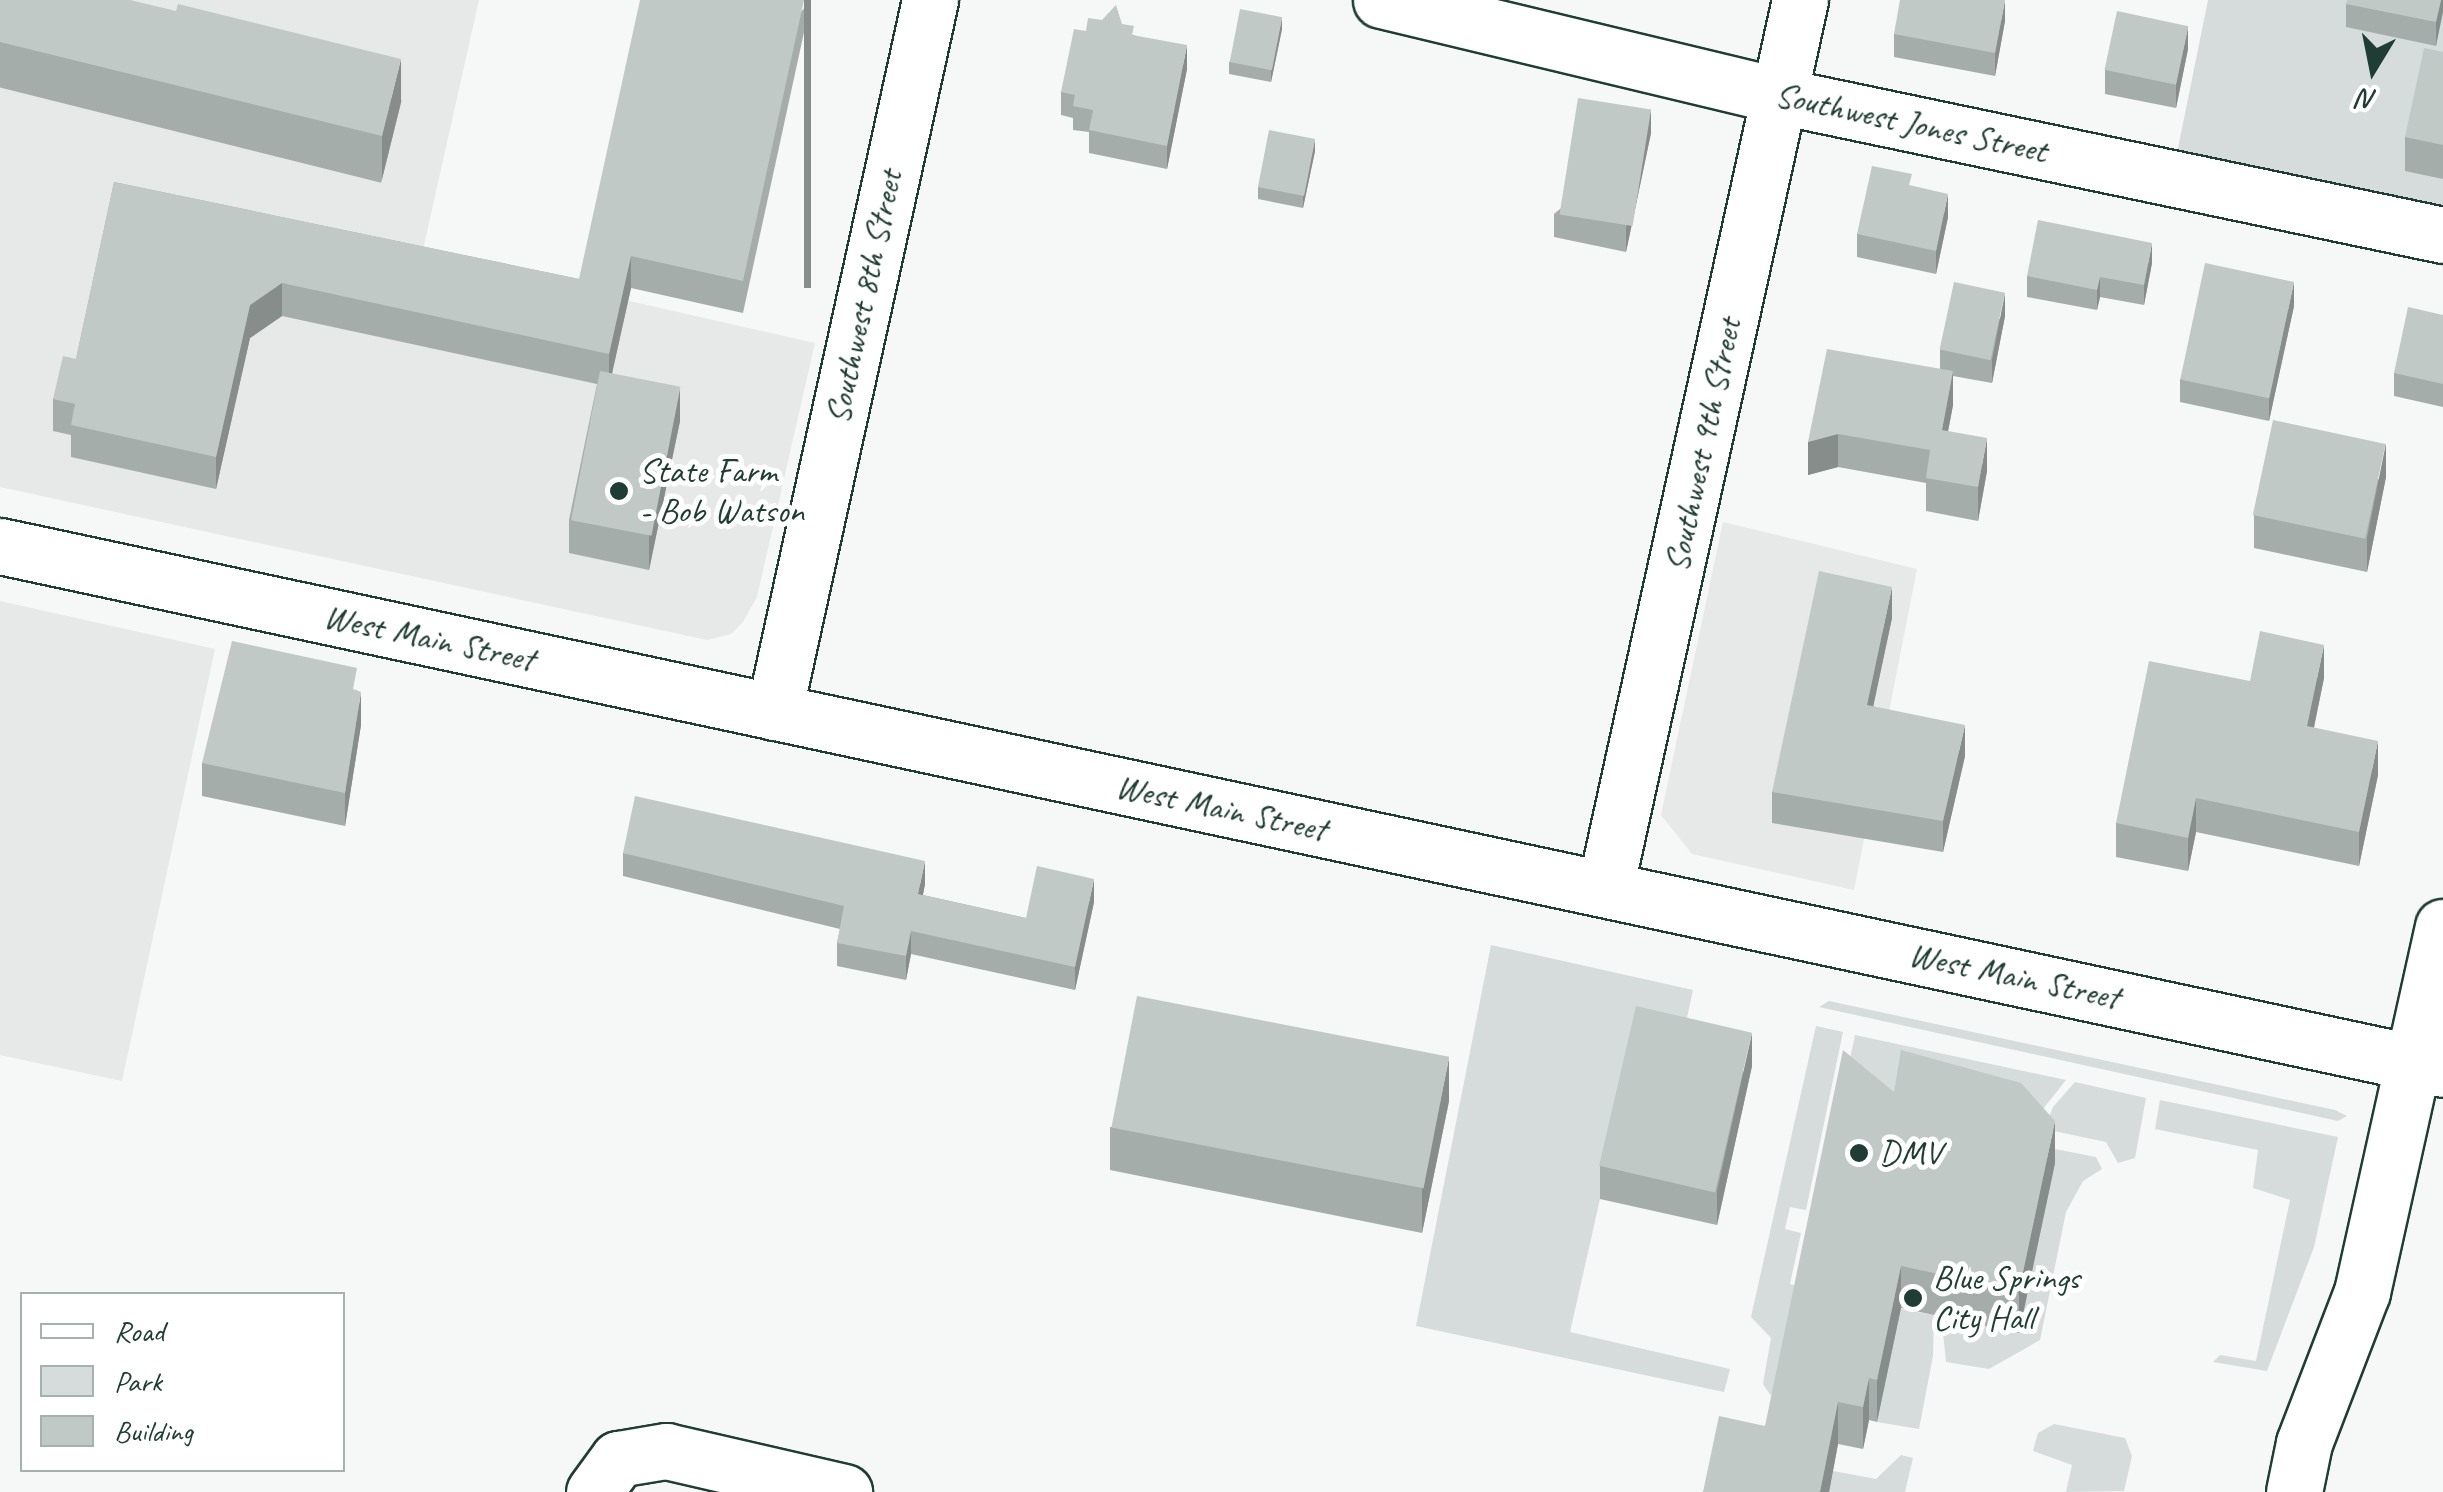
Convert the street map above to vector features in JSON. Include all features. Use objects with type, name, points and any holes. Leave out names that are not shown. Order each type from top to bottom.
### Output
[{"type":"street","name":"Southwest 8th Street","points":[[774,712],[930,0]]},
{"type":"street","name":"Southwest Jones Street","points":[[1381,0],[1780,96],[2443,235]]},
{"type":"street","name":"Southwest 9th Street","points":[[1605,889],[1800,0]]},
{"type":"street","name":"West Main Street","points":[[0,546],[2427,1065]]},
{"type":"street","points":[[2294,1492],[2304,1444],[2362,1292],[2427,1065],[2443,927]]},
{"type":"street","points":[[594,1492],[618,1459],[666,1450],[844,1492]]},
{"type":"shaded area","points":[[0,0],[479,0],[422,254],[815,343],[757,597],[743,622],[731,634],[707,640],[0,487]]},
{"type":"shaded area","points":[[1723,522],[1917,569],[1854,890],[1692,854],[1661,815]]},
{"type":"shaded area","points":[[0,601],[215,649],[122,1081],[0,1055]]},
{"type":"green space","points":[[2208,0],[2443,0],[2443,235],[2175,163]]},
{"type":"green space","points":[[1491,945],[1693,990],[1683,1036],[1600,1199],[1570,1332],[1730,1369],[1724,1392],[1416,1326]]},
{"type":"green space","points":[[1829,1001],[2335,1110],[2347,1116],[2338,1121],[1819,1007]]},
{"type":"green space","points":[[1816,1026],[1843,1032],[1806,1210],[1790,1207],[1785,1229],[1801,1233],[1790,1284],[1802,1288],[1771,1396],[1763,1384],[1771,1338],[1751,1317]]},
{"type":"green space","points":[[1855,1035],[2066,1080],[2039,1114],[1843,1092]]},
{"type":"green space","points":[[2075,1082],[2146,1098],[2135,1158],[2118,1163],[2106,1142],[2044,1129],[2053,1107]]},
{"type":"green space","points":[[2160,1100],[2338,1137],[2314,1247],[2267,1371],[2213,1362],[2220,1355],[2256,1361],[2290,1200],[2253,1188],[2258,1150],[2155,1129]]},
{"type":"green space","points":[[1948,1128],[2096,1157],[2102,1169],[2083,1181],[2066,1212],[2040,1340],[1989,1369],[1946,1362],[1943,1332],[1955,1334],[1957,1320],[2019,1332]]},
{"type":"green space","points":[[1901,1309],[1934,1315],[1933,1356],[1919,1429],[1877,1422]]},
{"type":"green space","points":[[2054,1424],[2125,1438],[2132,1456],[2124,1491],[2066,1492],[2072,1465],[2033,1451],[2038,1433]]},
{"type":"green space","points":[[1901,1455],[1913,1458],[1905,1492],[1828,1492],[1833,1471],[1876,1479]]},
{"type":"building","points":[[0,0],[130,0],[176,11],[178,4],[401,59],[382,136],[0,42]]},
{"type":"building","points":[[640,0],[804,0],[743,281],[631,256],[609,354],[282,283],[250,305],[216,457],[71,425],[75,404],[53,399],[63,356],[76,359],[114,182],[579,279]]},
{"type":"building","points":[[1900,0],[2005,0],[1995,53],[1894,34]]},
{"type":"building","points":[[2347,0],[2441,0],[2436,22],[2346,4]]},
{"type":"building","points":[[1116,5],[1122,24],[1134,26],[1132,35],[1187,45],[1167,146],[1089,130],[1093,110],[1073,106],[1075,95],[1061,92],[1074,29],[1086,31],[1088,18],[1102,20]]},
{"type":"building","points":[[1240,9],[1282,17],[1272,70],[1230,62]]},
{"type":"building","points":[[2117,11],[2188,26],[2176,85],[2105,70]]},
{"type":"building","points":[[2424,48],[2443,52],[2443,145],[2405,137]]},
{"type":"building","points":[[1578,98],[1651,110],[1633,226],[1560,215]]},
{"type":"building","points":[[1269,130],[1315,139],[1304,196],[1258,187]]},
{"type":"building","points":[[1872,166],[1912,174],[1909,185],[1948,194],[1936,251],[1857,234]]},
{"type":"building","points":[[2038,220],[2152,243],[2144,285],[2100,277],[2097,290],[2027,276]]},
{"type":"building","points":[[2205,263],[2294,282],[2269,398],[2180,379]]},
{"type":"building","points":[[1954,282],[2005,293],[1991,360],[1940,349]]},
{"type":"building","points":[[2408,307],[2443,315],[2443,384],[2394,373]]},
{"type":"building","points":[[1827,349],[1953,371],[1942,430],[1987,438],[1978,487],[1926,478],[1930,450],[1838,434],[1808,442]]},
{"type":"building","points":[[600,371],[680,387],[651,536],[571,520]]},
{"type":"building","points":[[2273,420],[2385,444],[2365,539],[2253,515]]},
{"type":"building","points":[[1819,571],[1892,587],[1867,705],[1965,725],[1943,821],[1772,792]]},
{"type":"building","points":[[2260,631],[2324,645],[2307,726],[2378,741],[2359,832],[2196,798],[2188,838],[2116,823],[2149,661],[2250,681]]},
{"type":"building","points":[[232,641],[357,668],[353,689],[361,692],[345,793],[202,763]]},
{"type":"building","points":[[635,796],[925,861],[918,894],[1026,918],[1037,866],[1094,879],[1075,967],[911,931],[906,956],[837,943],[844,906],[623,853]]},
{"type":"building","points":[[1137,996],[1449,1057],[1424,1188],[1111,1128]]},
{"type":"building","points":[[1636,1006],[1752,1033],[1715,1193],[1599,1166]]},
{"type":"building","name":"Blue Springs City Hall","points":[[1843,1050],[1894,1092],[1901,1050],[2021,1083],[2055,1121],[2019,1291],[1901,1266],[1877,1380],[1869,1378],[1863,1407],[1838,1402],[1820,1492],[1703,1492],[1719,1416],[1765,1426]]},
{"type":"place","name":"State Farm - Bob Watson","points":[[619,491]]},
{"type":"place","name":"DMV","points":[[1859,1153]]},
{"type":"place","name":"Blue Springs City Hall","points":[[1913,1298]]}]
